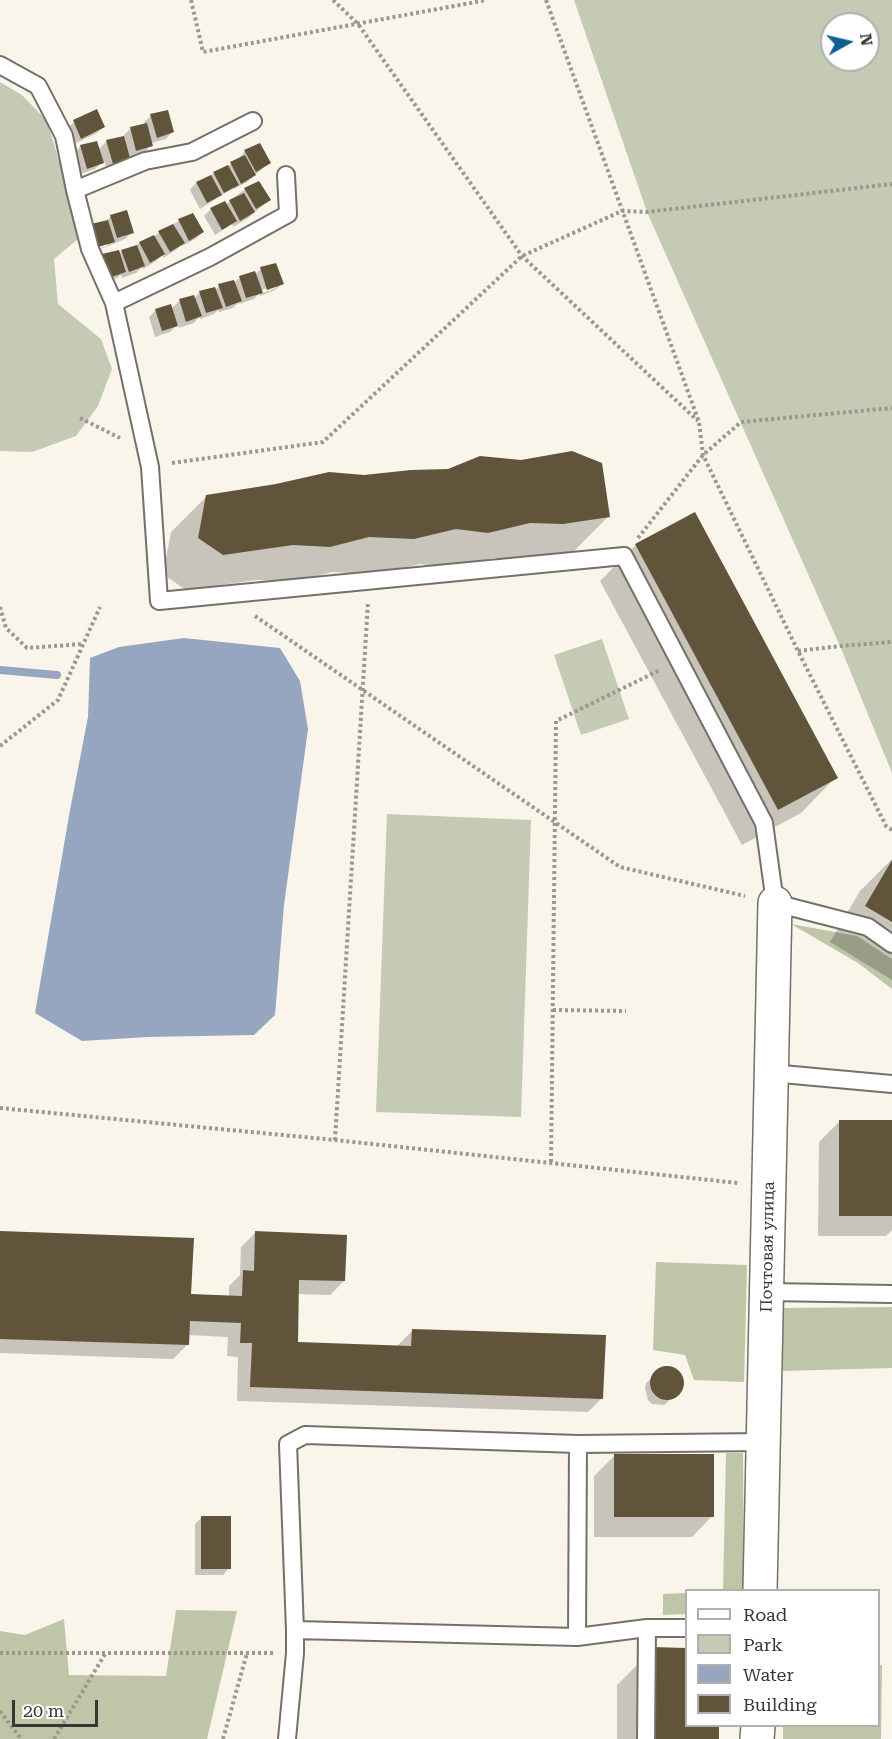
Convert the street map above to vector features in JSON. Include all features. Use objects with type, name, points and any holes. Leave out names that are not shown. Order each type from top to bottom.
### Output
[{"type":"street","name":"Почтовая улица","points":[[760,1589],[775,903]]},
{"type":"lane","points":[[0,65],[39,86],[64,136],[90,249],[114,303],[148,459],[159,602],[624,556],[764,823],[775,903],[868,927],[892,944]]},
{"type":"lane","points":[[75,190],[145,161],[192,152],[253,121]]},
{"type":"lane","points":[[114,303],[210,257],[288,214],[286,176]]},
{"type":"lane","points":[[771,1073],[892,1084]]},
{"type":"lane","points":[[767,1292],[892,1294]]},
{"type":"lane","points":[[287,1739],[295,1653],[288,1444],[305,1435],[578,1444],[763,1442]]},
{"type":"lane","points":[[577,1637],[578,1444]]},
{"type":"lane","points":[[295,1630],[577,1637],[647,1628],[685,1628]]},
{"type":"lane","points":[[646,1739],[647,1628]]},
{"type":"path","points":[[191,0],[202,52],[487,0]]},
{"type":"path","points":[[333,0],[358,24],[522,256],[699,422]]},
{"type":"path","points":[[546,0],[699,422],[703,455],[886,826],[892,830]]},
{"type":"path","points":[[80,418],[148,459],[323,442],[522,256],[622,211],[647,212],[892,184]]},
{"type":"path","points":[[624,556],[703,455],[741,422],[892,408]]},
{"type":"path","points":[[335,1140],[370,581]]},
{"type":"path","points":[[225,595],[620,867],[775,903]]},
{"type":"path","points":[[0,607],[6,628],[27,648],[83,644]]},
{"type":"path","points":[[0,746],[58,700],[100,607]]},
{"type":"path","points":[[798,651],[892,642]]},
{"type":"path","points":[[551,1162],[556,721],[679,661]]},
{"type":"path","points":[[553,1010],[626,1011]]},
{"type":"path","points":[[0,1108],[335,1140],[769,1186]]},
{"type":"path","points":[[0,1653],[295,1653]]},
{"type":"path","points":[[54,1739],[105,1653]]},
{"type":"path","points":[[223,1739],[247,1653]]},
{"type":"path","points":[[0,1711],[21,1739]]},
{"type":"green space","points":[[574,0],[892,0],[892,773],[840,646],[647,212]]},
{"type":"green space","points":[[0,82],[22,95],[47,121],[72,204],[78,239],[54,259],[58,304],[101,339],[112,369],[98,406],[76,436],[32,452],[0,451]]},
{"type":"green space","points":[[602,639],[629,719],[581,735],[554,655]]},
{"type":"green space","points":[[387,814],[531,820],[521,1117],[376,1112]]},
{"type":"green space","points":[[791,924],[857,936],[892,959],[892,989],[858,963]]},
{"type":"green space","points":[[656,1262],[747,1265],[744,1382],[694,1380],[685,1355],[653,1350]]},
{"type":"green space","points":[[892,1307],[892,1368],[782,1371],[782,1308]]},
{"type":"green space","points":[[726,1453],[743,1453],[744,1589],[723,1589]]},
{"type":"green space","points":[[685,1593],[685,1614],[663,1615],[663,1594]]},
{"type":"green space","points":[[176,1610],[237,1611],[207,1739],[0,1739],[0,1631],[25,1635],[64,1619],[69,1675],[166,1676]]},
{"type":"green space","points":[[880,1665],[882,1665],[881,1739],[783,1739],[783,1727],[880,1727]]},
{"type":"water","points":[[184,638],[280,648],[300,681],[308,729],[284,905],[275,1015],[254,1035],[82,1041],[35,1013],[88,717],[90,658],[119,647]]},
{"type":"building","points":[[97,109],[105,127],[81,139],[73,120]]},
{"type":"building","points":[[168,110],[174,132],[157,138],[150,114]]},
{"type":"building","points":[[147,123],[153,146],[136,151],[130,127]]},
{"type":"building","points":[[124,136],[130,158],[113,164],[106,140]]},
{"type":"building","points":[[97,141],[104,163],[87,169],[80,145]]},
{"type":"building","points":[[260,143],[271,163],[256,172],[244,150]]},
{"type":"building","points":[[245,155],[256,175],[241,184],[230,162]]},
{"type":"building","points":[[228,165],[239,185],[224,193],[213,172]]},
{"type":"building","points":[[211,175],[222,195],[207,203],[196,182]]},
{"type":"building","points":[[259,181],[271,200],[256,209],[244,188]]},
{"type":"building","points":[[244,193],[255,212],[240,221],[229,200]]},
{"type":"building","points":[[225,201],[237,221],[222,230],[210,208]]},
{"type":"building","points":[[127,210],[134,233],[117,238],[110,215]]},
{"type":"building","points":[[193,213],[204,232],[189,241],[178,219]]},
{"type":"building","points":[[108,220],[115,242],[98,247],[91,224]]},
{"type":"building","points":[[173,224],[185,243],[170,252],[158,231]]},
{"type":"building","points":[[154,235],[165,254],[150,263],[139,242]]},
{"type":"building","points":[[137,245],[145,266],[129,272],[121,250]]},
{"type":"building","points":[[119,250],[126,272],[109,278],[102,254]]},
{"type":"building","points":[[276,263],[284,284],[267,290],[260,267]]},
{"type":"building","points":[[255,271],[263,293],[246,298],[239,276]]},
{"type":"building","points":[[234,280],[242,301],[226,307],[218,284]]},
{"type":"building","points":[[215,287],[223,308],[206,313],[199,291]]},
{"type":"building","points":[[194,295],[202,316],[186,322],[179,299]]},
{"type":"building","points":[[171,304],[178,326],[162,331],[155,309]]},
{"type":"building","points":[[572,451],[602,463],[610,517],[563,524],[530,523],[488,533],[456,529],[414,539],[369,537],[330,547],[293,545],[223,555],[198,538],[206,495],[276,484],[329,472],[364,475],[448,469],[480,456],[521,460]]},
{"type":"building","points":[[695,512],[838,778],[778,810],[635,544]]},
{"type":"building","points":[[892,860],[892,922],[865,906]]},
{"type":"building","points":[[839,1120],[892,1120],[892,1216],[839,1216]]},
{"type":"building","points":[[0,1231],[194,1238],[191,1294],[242,1296],[243,1270],[254,1271],[255,1231],[347,1235],[345,1281],[299,1280],[298,1342],[411,1346],[412,1329],[606,1335],[603,1399],[250,1387],[252,1343],[240,1343],[241,1323],[190,1321],[189,1345],[0,1339]]},
{"type":"building","points":[[667,1366],[679,1371],[684,1383],[679,1395],[667,1400],[655,1395],[650,1383],[655,1371]]},
{"type":"building","points":[[614,1454],[714,1454],[714,1517],[614,1517]]},
{"type":"building","points":[[201,1516],[231,1516],[231,1569],[201,1569]]},
{"type":"building","points":[[652,1647],[685,1648],[685,1727],[719,1727],[719,1739],[651,1739]]},
{"type":"waterway","points":[[0,670],[57,675]]}]
